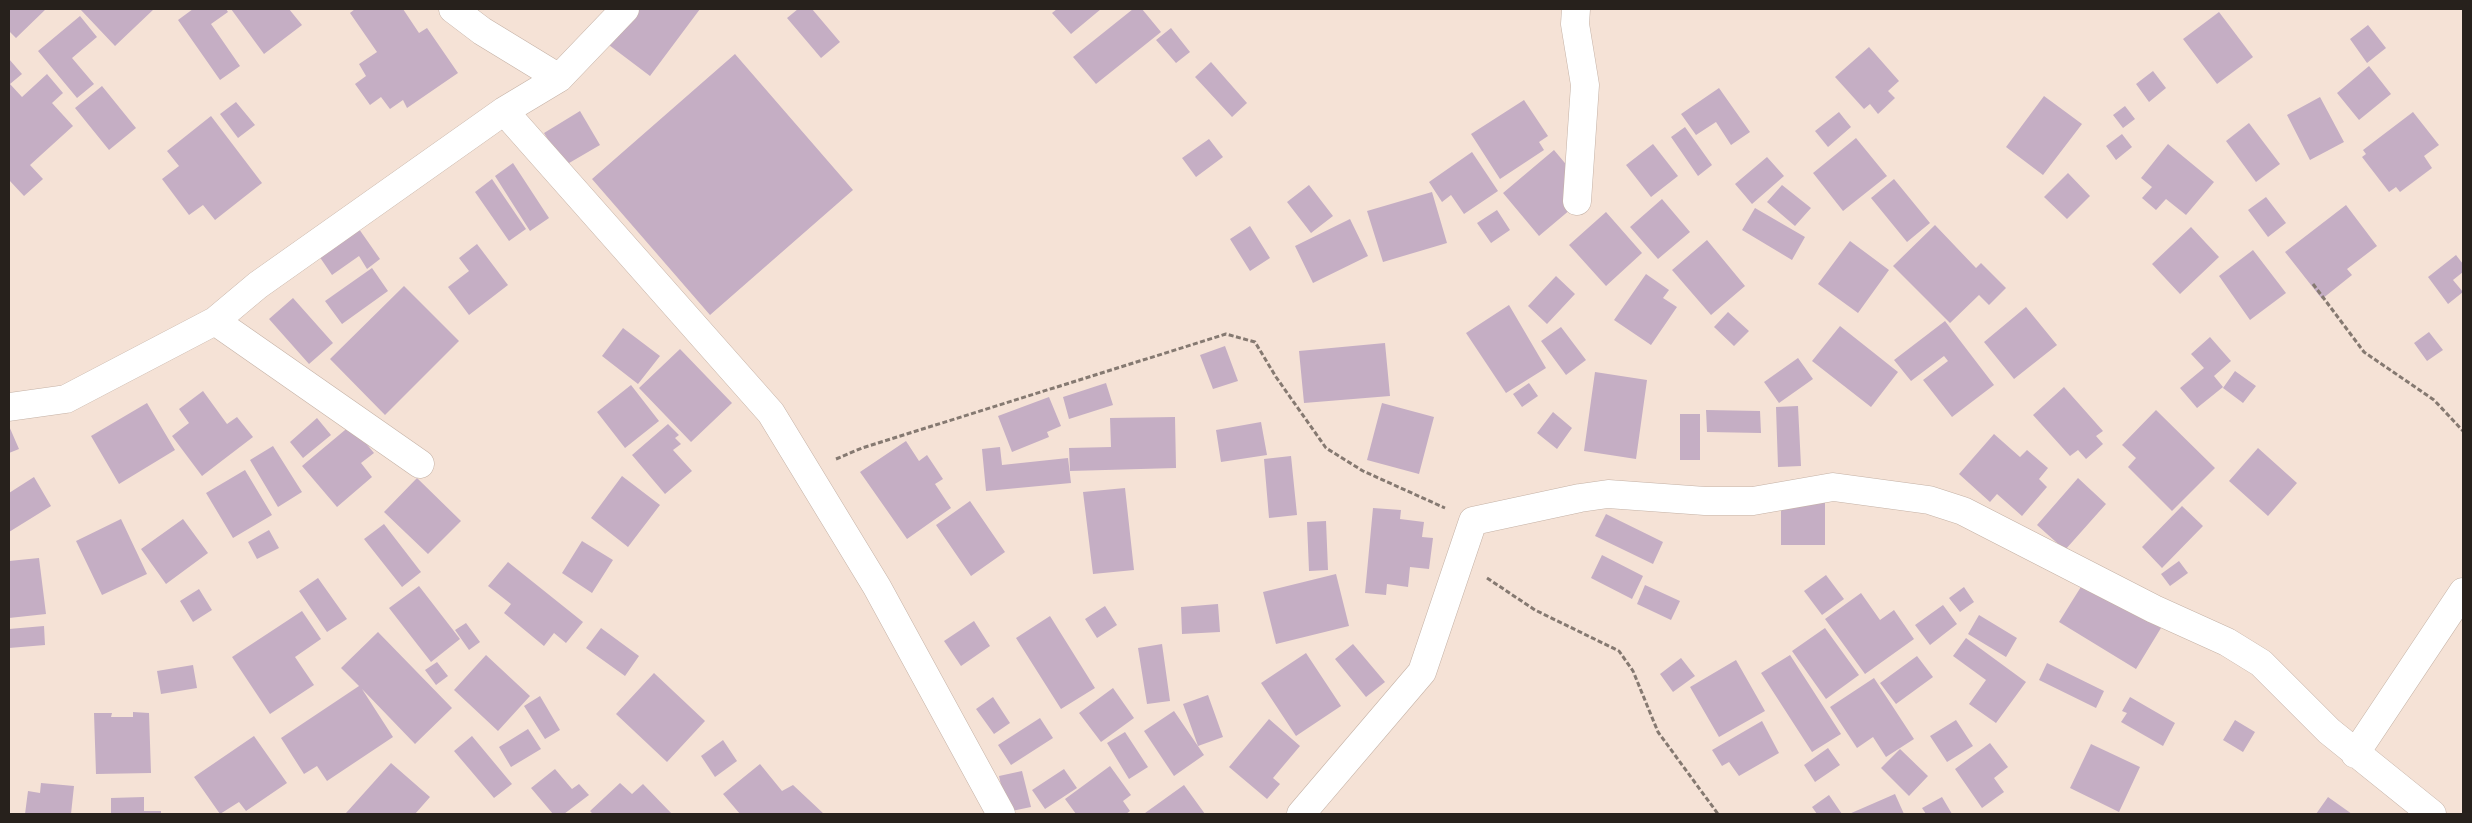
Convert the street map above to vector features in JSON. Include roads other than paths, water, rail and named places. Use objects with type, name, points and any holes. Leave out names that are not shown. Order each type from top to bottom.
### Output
[{"type":"street","points":[[453,9],[482,31],[559,78]]},
{"type":"street","points":[[9,407],[66,399],[215,321],[258,285],[504,112],[559,78],[625,9]]},
{"type":"street","points":[[1576,9],[1575,24],[1585,85],[1577,201]]},
{"type":"street","points":[[504,112],[771,413],[877,587],[1001,814]]},
{"type":"street","points":[[215,321],[420,464]]},
{"type":"street","points":[[1301,814],[1422,672],[1473,521],[1580,498],[1608,494],[1705,501],[1753,501],[1834,487],[1930,500],[1963,511],[2154,609],[2227,642],[2261,663],[2354,754],[2432,814]]},
{"type":"street","points":[[2354,754],[2463,592]]}]
